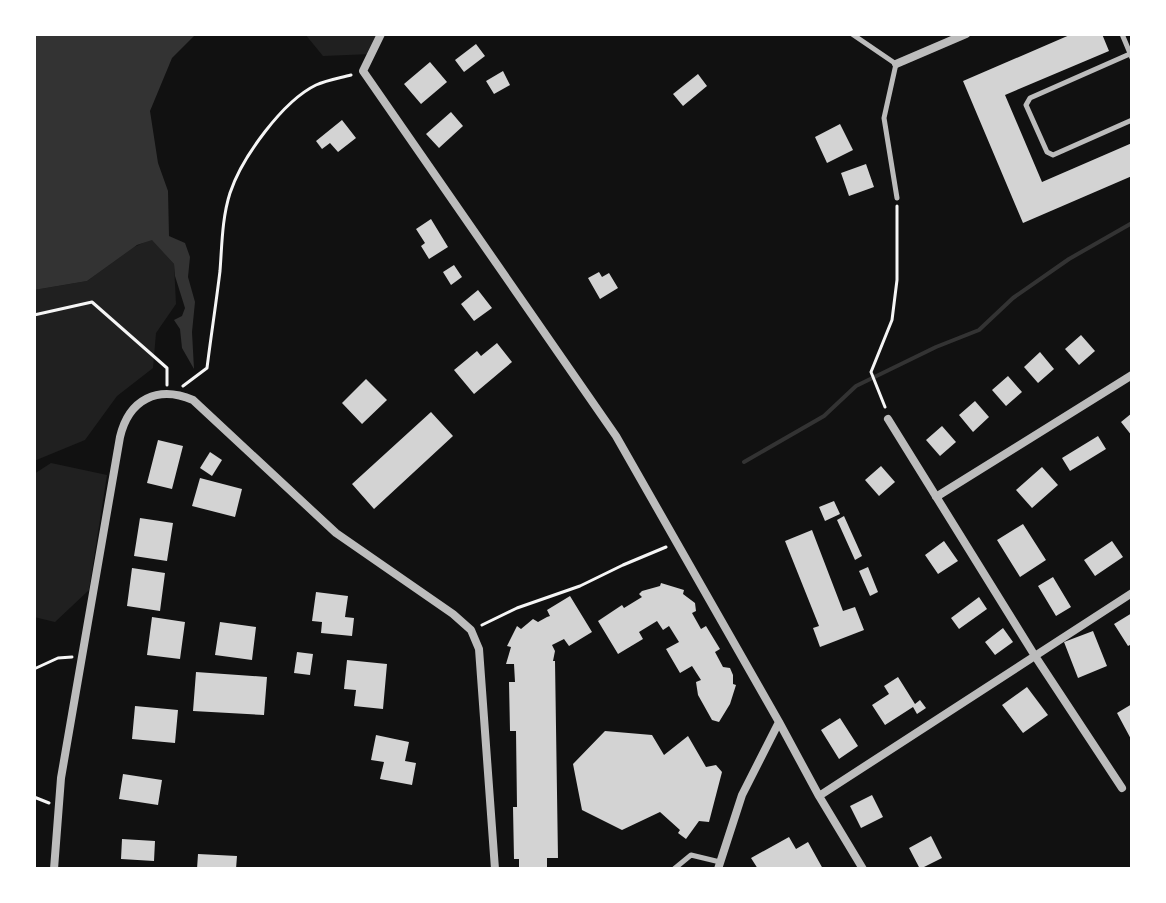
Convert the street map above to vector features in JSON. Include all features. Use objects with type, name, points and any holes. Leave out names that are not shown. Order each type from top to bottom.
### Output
[{"type":"street","points":[[381,34],[363,71],[616,436],[863,869]]},
{"type":"street","points":[[896,64],[966,34]]},
{"type":"street","points":[[936,497],[1132,375]]},
{"type":"street","points":[[54,869],[61,778],[123,425],[128,414],[140,402],[164,393],[178,393],[193,400],[336,533],[453,614],[471,630],[479,649],[495,869]]},
{"type":"street","points":[[888,419],[1035,656],[1122,788]]},
{"type":"street","points":[[819,796],[1132,593]]},
{"type":"street","points":[[719,865],[742,795],[779,722]]},
{"type":"lane","points":[[852,34],[896,64],[884,118],[897,198]]},
{"type":"lane","points":[[1122,34],[1131,55],[1030,98],[1026,105],[1047,152],[1053,155],[1132,120]]},
{"type":"lane","points":[[674,869],[691,855],[706,857],[719,865]]},
{"type":"path","points":[[178,393],[207,368],[224,215],[231,190],[250,153],[295,98],[318,84],[363,71]]},
{"type":"path","points":[[888,419],[871,372],[892,320],[897,280],[897,198]]},
{"type":"path","points":[[34,315],[92,302],[167,368],[167,393]]},
{"type":"path","points":[[471,630],[677,543]]},
{"type":"path","points":[[34,669],[58,658],[81,656]]},
{"type":"shaded area","points":[[34,34],[196,34],[172,58],[150,111],[158,163],[168,191],[169,236],[185,243],[190,257],[188,277],[195,302],[192,332],[194,369],[182,348],[180,329],[174,320],[182,316],[185,308],[174,264],[152,240],[137,245],[87,281],[34,290]]},
{"type":"shaded area","points":[[305,34],[381,34],[371,54],[323,56]]},
{"type":"shaded area","points":[[152,239],[174,264],[176,304],[156,333],[153,368],[117,396],[85,440],[34,461],[34,290],[87,281],[134,247]]},
{"type":"shaded area","points":[[51,463],[107,475],[89,590],[55,622],[34,617],[34,474]]},
{"type":"building","points":[[1072,34],[1102,34],[1109,51],[1005,95],[1042,182],[1132,143],[1132,176],[1023,223],[963,81]]},
{"type":"building","points":[[476,44],[485,56],[464,72],[455,60]]},
{"type":"building","points":[[430,62],[447,82],[421,104],[404,84]]},
{"type":"building","points":[[503,71],[510,85],[494,94],[486,81]]},
{"type":"building","points":[[698,74],[707,86],[683,106],[673,94]]},
{"type":"building","points":[[451,112],[463,126],[439,148],[426,134]]},
{"type":"building","points":[[342,120],[356,138],[338,152],[330,143],[322,149],[316,141]]},
{"type":"building","points":[[840,124],[853,150],[827,163],[815,137]]},
{"type":"building","points":[[866,164],[874,187],[849,196],[841,173]]},
{"type":"building","points":[[431,219],[448,247],[429,259],[421,246],[425,243],[416,229]]},
{"type":"building","points":[[454,265],[462,277],[451,285],[443,272]]},
{"type":"building","points":[[599,272],[602,277],[609,273],[618,288],[600,299],[588,278]]},
{"type":"building","points":[[478,290],[492,308],[474,321],[461,304]]},
{"type":"building","points":[[1081,335],[1095,351],[1079,365],[1065,349]]},
{"type":"building","points":[[497,343],[512,362],[474,394],[454,370],[477,351],[481,356]]},
{"type":"building","points":[[1040,352],[1054,369],[1038,383],[1024,367]]},
{"type":"building","points":[[1008,376],[1022,392],[1006,406],[992,390]]},
{"type":"building","points":[[366,379],[387,400],[362,424],[342,403]]},
{"type":"building","points":[[975,401],[989,417],[973,432],[959,415]]},
{"type":"building","points":[[431,412],[453,436],[374,509],[352,484]]},
{"type":"building","points":[[1132,413],[1132,436],[1121,422]]},
{"type":"building","points":[[942,426],[956,442],[940,456],[926,440]]},
{"type":"building","points":[[1098,436],[1106,449],[1070,471],[1062,458]]},
{"type":"building","points":[[158,440],[183,446],[172,489],[147,483]]},
{"type":"building","points":[[210,452],[222,460],[212,476],[200,468]]},
{"type":"building","points":[[881,466],[895,482],[879,496],[865,480]]},
{"type":"building","points":[[1042,467],[1058,485],[1032,508],[1016,490]]},
{"type":"building","points":[[200,478],[242,489],[235,517],[192,506]]},
{"type":"building","points":[[834,501],[840,514],[825,521],[819,507]]},
{"type":"building","points":[[844,516],[862,556],[855,560],[837,520]]},
{"type":"building","points":[[140,518],[173,523],[167,561],[134,556]]},
{"type":"building","points":[[1023,524],[1046,560],[1020,577],[997,540]]},
{"type":"building","points":[[812,530],[843,611],[855,607],[864,630],[820,647],[813,628],[819,626],[785,541]]},
{"type":"building","points":[[944,541],[958,561],[938,574],[925,555]]},
{"type":"building","points":[[1112,541],[1123,557],[1095,576],[1084,560]]},
{"type":"building","points":[[868,567],[878,592],[870,596],[859,571]]},
{"type":"building","points":[[132,568],[165,573],[160,611],[127,606]]},
{"type":"building","points":[[1053,577],[1071,607],[1056,616],[1038,586]]},
{"type":"building","points":[[661,583],[684,590],[683,594],[695,603],[696,611],[692,613],[701,629],[706,626],[720,649],[715,652],[723,667],[730,668],[733,675],[733,684],[736,685],[730,704],[719,722],[712,720],[698,695],[696,682],[701,680],[692,666],[680,673],[666,649],[679,642],[669,626],[663,630],[657,621],[639,632],[643,639],[618,654],[598,621],[622,605],[624,608],[642,597],[639,594],[642,591]]},
{"type":"building","points":[[316,592],[348,596],[345,617],[354,618],[352,636],[321,633],[322,622],[312,621]]},
{"type":"building","points":[[570,596],[592,632],[569,646],[564,639],[552,645],[555,651],[558,858],[547,858],[547,869],[519,869],[519,859],[514,859],[516,731],[510,731],[509,682],[515,682],[514,664],[506,664],[511,647],[507,646],[517,626],[521,629],[533,619],[538,622],[550,616],[547,610]]},
{"type":"building","points":[[979,597],[987,609],[959,629],[951,618]]},
{"type":"building","points":[[1132,613],[1132,644],[1128,646],[1114,624]]},
{"type":"building","points":[[152,617],[185,622],[180,659],[147,655]]},
{"type":"building","points":[[220,622],[256,627],[252,660],[215,655]]},
{"type":"building","points":[[1003,628],[1013,642],[995,655],[985,642]]},
{"type":"building","points":[[1093,631],[1107,666],[1078,678],[1064,642]]},
{"type":"building","points":[[297,652],[313,654],[310,675],[294,673]]},
{"type":"building","points":[[347,660],[387,664],[383,709],[354,706],[356,690],[344,689]]},
{"type":"building","points":[[196,672],[267,677],[264,715],[193,711]]},
{"type":"building","points":[[898,677],[915,704],[920,700],[926,708],[917,714],[913,707],[885,725],[872,705],[889,694],[884,686]]},
{"type":"building","points":[[1027,687],[1048,715],[1023,733],[1002,705]]},
{"type":"building","points":[[1132,704],[1132,741],[1117,713]]},
{"type":"building","points":[[135,706],[178,710],[175,743],[132,739]]},
{"type":"building","points":[[840,718],[858,746],[839,759],[821,730]]},
{"type":"building","points":[[605,731],[652,735],[664,755],[688,736],[706,767],[716,765],[722,772],[709,822],[699,821],[686,839],[660,812],[622,830],[582,810],[573,764]]},
{"type":"building","points":[[376,735],[409,742],[405,761],[416,763],[412,785],[380,779],[384,762],[371,760]]},
{"type":"building","points":[[123,774],[162,780],[158,805],[119,799]]},
{"type":"building","points":[[872,795],[883,817],[861,828],[850,806]]},
{"type":"building","points":[[931,836],[942,858],[920,869],[909,848]]},
{"type":"building","points":[[789,837],[796,849],[808,842],[823,869],[758,869],[751,858]]},
{"type":"building","points":[[122,839],[155,841],[154,861],[121,859]]},
{"type":"building","points":[[198,854],[237,856],[236,869],[197,869]]},
{"type":"waterway","points":[[744,462],[824,416],[856,386],[979,330],[1013,298],[1069,259],[1132,223]]}]
